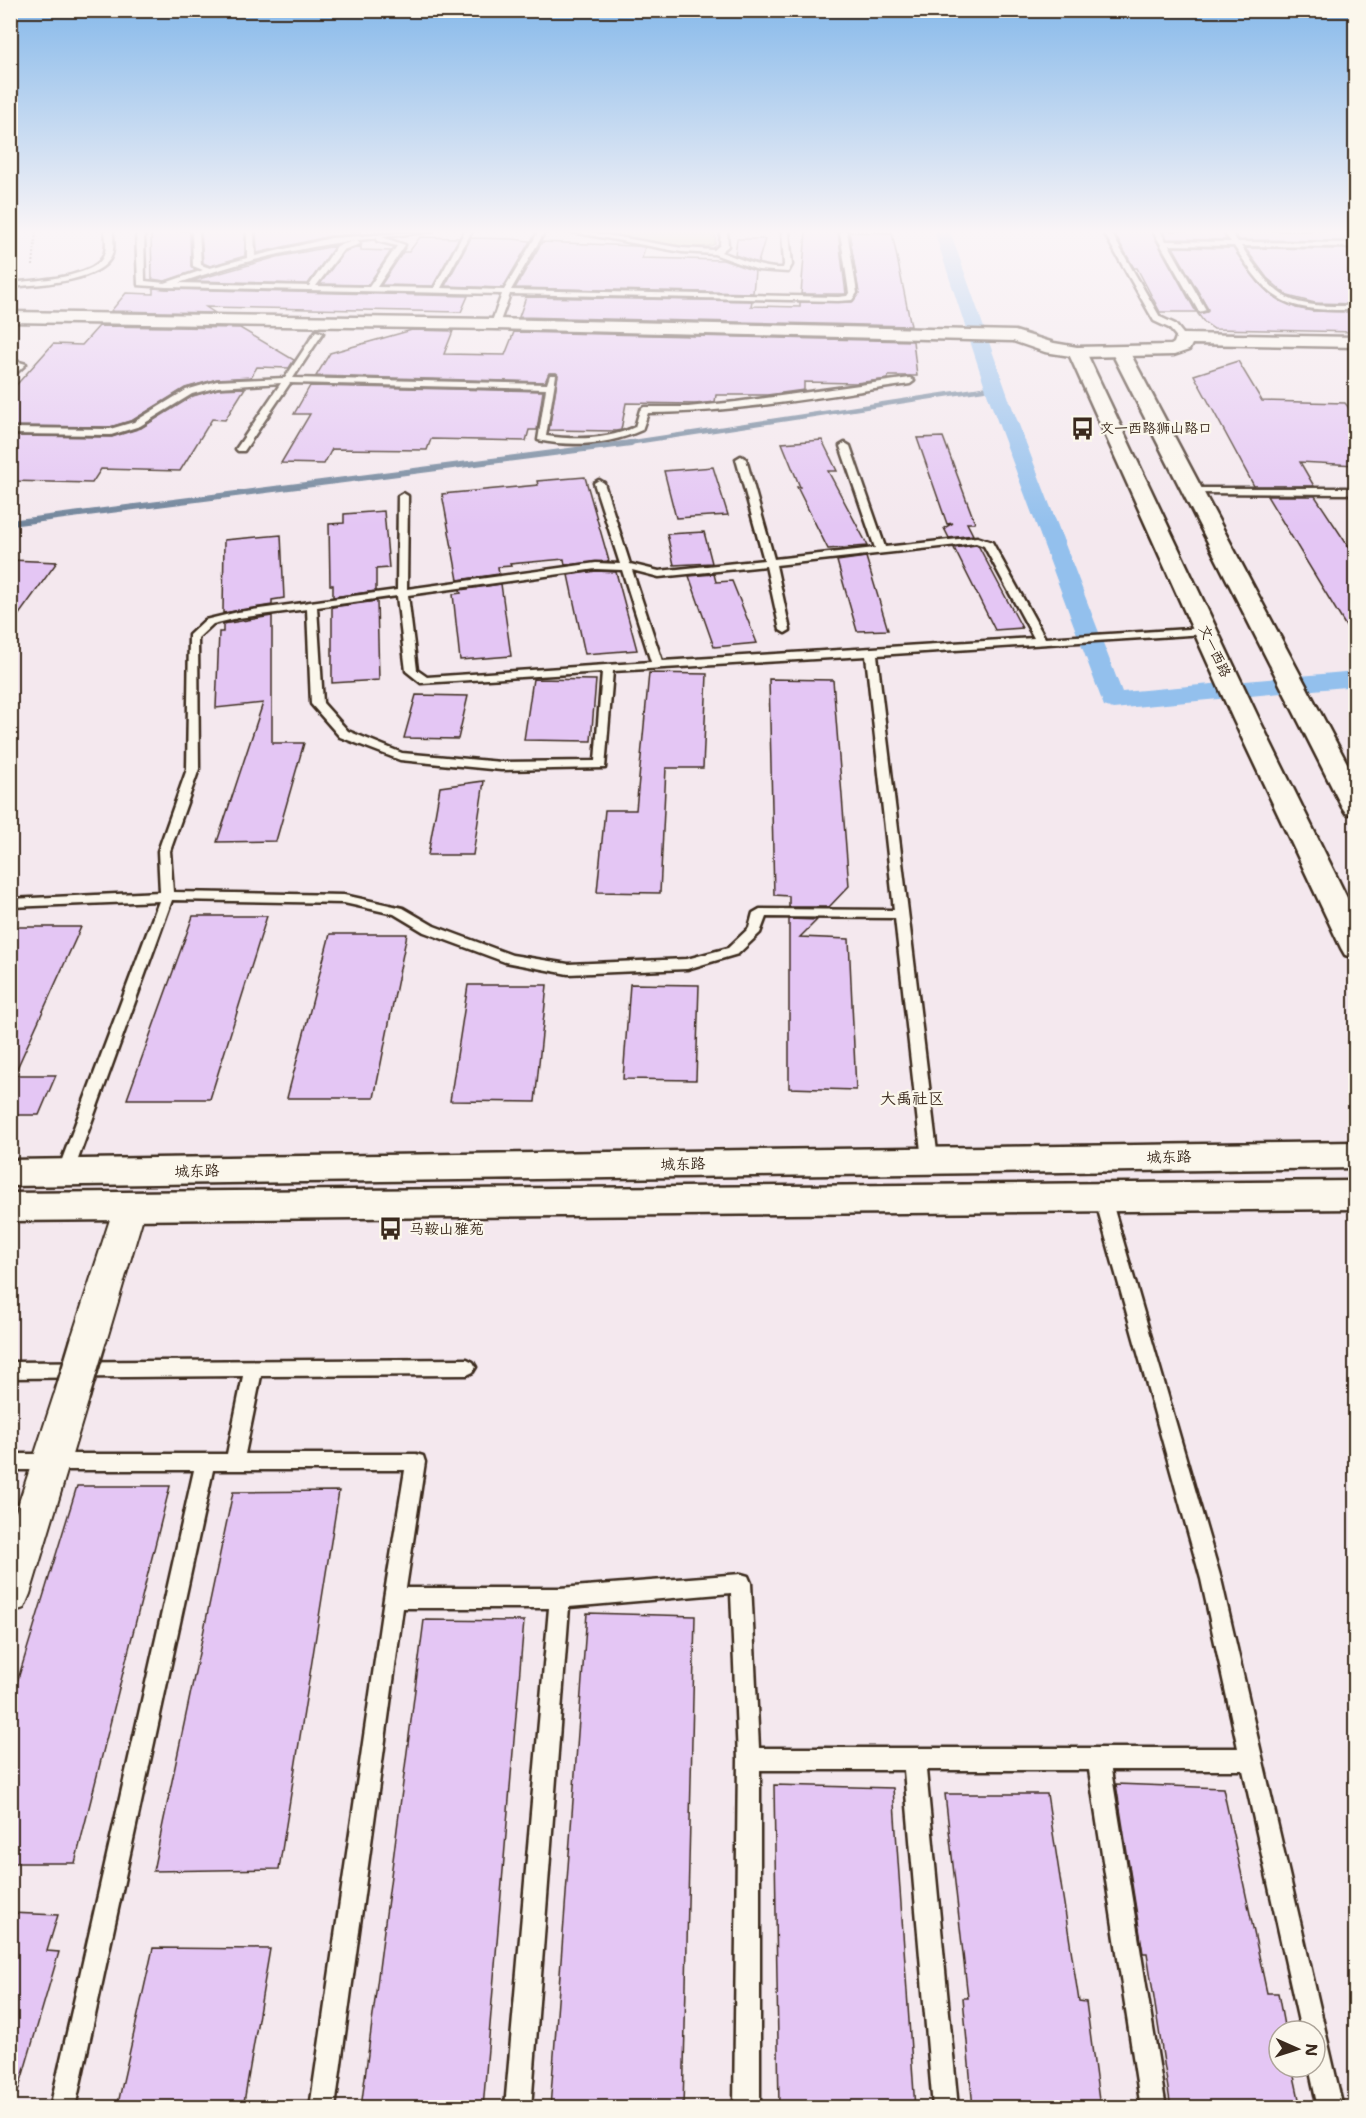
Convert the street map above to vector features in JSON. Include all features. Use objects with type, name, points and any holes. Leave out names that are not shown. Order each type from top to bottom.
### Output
[{"type":"main road","points":[[156,330],[1016,340],[1078,356],[1169,357],[1191,352],[1356,352]]},
{"type":"main road","points":[[669,330],[942,339]]},
{"type":"main road","points":[[1123,356],[1174,350],[1183,346],[1182,339],[1356,342]]},
{"type":"main road","name":"文一西路","points":[[1078,356],[1246,719],[1356,948]]},
{"type":"main road","points":[[1123,356],[1275,646],[1356,807]]},
{"type":"main road","name":"城东路","points":[[10,1173],[1356,1155]]},
{"type":"main road","points":[[10,1206],[130,1207],[1356,1195]]},
{"type":"street","points":[[10,1594],[130,1207]]},
{"type":"lane","points":[[1174,330],[1182,339]]},
{"type":"lane","points":[[241,449],[319,333]]},
{"type":"lane","points":[[10,377],[22,364]]},
{"type":"lane","points":[[10,430],[111,432],[137,424],[189,392],[217,384],[271,380],[552,382],[540,438],[568,443],[629,434],[639,428],[644,410],[688,410],[736,405],[910,381]]},
{"type":"lane","points":[[845,446],[881,550]]},
{"type":"lane","points":[[741,459],[770,562],[785,630]]},
{"type":"lane","points":[[599,483],[658,665]]},
{"type":"lane","points":[[1194,491],[1356,491]]},
{"type":"lane","points":[[403,496],[402,592],[412,671],[425,681],[1138,635],[1209,638]]},
{"type":"lane","points":[[65,1173],[167,896],[164,851],[193,769],[193,637],[209,622],[238,615],[596,566],[627,567],[659,574],[977,540],[988,544],[1041,641]]},
{"type":"lane","points":[[312,605],[317,704],[344,734],[400,756],[501,766],[601,765],[608,668]]},
{"type":"lane","points":[[871,652],[930,1160]]},
{"type":"lane","points":[[10,903],[167,896],[344,899],[398,911],[429,929],[510,959],[568,969],[687,964],[733,951],[755,930],[760,913],[901,914]]},
{"type":"lane","points":[[1103,1199],[1211,1579],[1310,2019]]},
{"type":"lane","points":[[10,1370],[467,1367]]},
{"type":"lane","points":[[234,1463],[254,1368]]},
{"type":"lane","points":[[10,1462],[416,1462],[394,1598],[322,2108]]},
{"type":"lane","points":[[63,2108],[205,1462]]},
{"type":"lane","points":[[394,1598],[560,1598],[741,1583],[749,1759],[747,2108]]},
{"type":"lane","points":[[518,2108],[560,1598]]},
{"type":"lane","points":[[1098,1758],[1154,2108]]},
{"type":"lane","points":[[749,1759],[1251,1759]]},
{"type":"lane","points":[[914,1759],[946,2108]]},
{"type":"lane","points":[[1324,2079],[1331,2108]]},
{"type":"building","points":[[96,330],[243,330],[294,360],[289,368],[257,367],[251,377],[217,379],[185,388],[133,420],[110,427],[10,426],[10,392],[53,344],[82,345]]},
{"type":"building","points":[[412,330],[453,331],[444,354],[505,355],[514,332],[913,341],[917,376],[888,376],[888,379],[856,383],[804,382],[804,390],[767,395],[716,395],[715,402],[695,404],[626,403],[621,430],[616,431],[549,430],[558,375],[556,373],[549,373],[545,382],[316,376],[330,353]]},
{"type":"building","points":[[1254,330],[1356,330],[1356,332]]},
{"type":"building","points":[[1238,361],[1262,401],[1345,403],[1356,417],[1356,465],[1300,462],[1314,486],[1254,486],[1194,375]]},
{"type":"building","points":[[310,386],[543,391],[537,430],[529,430],[526,441],[431,439],[427,450],[332,449],[324,464],[281,463],[310,414],[294,414]]},
{"type":"building","points":[[245,388],[225,420],[212,419],[180,471],[101,469],[92,483],[10,481],[10,436],[112,437],[141,428],[193,396],[218,389]]},
{"type":"building","points":[[943,437],[975,523],[967,523],[973,535],[949,538],[944,528],[953,523],[947,524],[917,438]]},
{"type":"building","points":[[822,440],[837,471],[828,471],[868,546],[828,549],[797,487],[800,487],[782,443]]},
{"type":"building","points":[[713,467],[728,515],[676,518],[664,471]]},
{"type":"building","points":[[585,477],[609,561],[565,565],[564,559],[510,564],[511,566],[498,567],[499,574],[458,580],[442,494],[538,485],[537,481]]},
{"type":"building","points":[[1267,496],[1315,496],[1356,558],[1356,643]]},
{"type":"building","points":[[384,511],[389,568],[376,569],[376,591],[333,597],[333,585],[330,585],[329,524],[344,523],[344,514]]},
{"type":"building","points":[[704,532],[712,563],[674,565],[667,534]]},
{"type":"building","points":[[281,535],[284,598],[272,600],[272,605],[223,613],[224,540]]},
{"type":"building","points":[[976,545],[1022,628],[995,630],[954,548]]},
{"type":"building","points":[[866,557],[888,630],[857,631],[837,561]]},
{"type":"building","points":[[10,560],[57,562],[10,627]]},
{"type":"building","points":[[596,571],[616,572],[637,650],[585,654],[568,575]]},
{"type":"building","points":[[714,574],[716,582],[732,581],[757,643],[714,647],[689,576]]},
{"type":"building","points":[[501,584],[511,656],[460,660],[453,594],[461,593],[460,590]]},
{"type":"building","points":[[377,601],[379,680],[332,683],[332,607]]},
{"type":"building","points":[[272,616],[272,743],[304,743],[276,841],[217,842],[263,703],[216,708],[219,632],[223,632],[223,624]]},
{"type":"building","points":[[649,673],[707,674],[703,768],[666,768],[660,893],[597,892],[605,810],[636,810]]},
{"type":"building","points":[[533,679],[596,680],[591,741],[524,740]]},
{"type":"building","points":[[769,679],[833,680],[849,886],[829,907],[789,907],[789,896],[774,895]]},
{"type":"building","points":[[416,695],[468,696],[458,739],[404,738]]},
{"type":"building","points":[[484,781],[473,855],[428,855],[440,787]]},
{"type":"building","points":[[193,916],[267,916],[210,1099],[127,1099]]},
{"type":"building","points":[[789,919],[817,920],[800,937],[849,939],[856,1090],[789,1088]]},
{"type":"building","points":[[10,927],[81,927],[14,1075],[56,1075],[39,1115],[10,1115]]},
{"type":"building","points":[[330,934],[407,934],[374,1098],[287,1098]]},
{"type":"building","points":[[630,984],[699,985],[696,1080],[623,1079]]},
{"type":"building","points":[[468,985],[547,985],[535,1102],[450,1101]]},
{"type":"building","points":[[77,1486],[170,1486],[75,1863],[10,1863],[10,1705]]},
{"type":"building","points":[[339,1491],[279,1869],[153,1871],[233,1492]]},
{"type":"building","points":[[587,1613],[695,1616],[683,2108],[550,2108]]},
{"type":"building","points":[[424,1620],[524,1621],[483,2108],[361,2108]]},
{"type":"building","points":[[1116,1784],[1223,1788],[1267,1993],[1278,1993],[1283,2019],[1267,2019],[1267,2079],[1295,2079],[1301,2108],[1171,2108],[1147,1953],[1143,1953]]},
{"type":"building","points":[[774,1785],[893,1788],[915,2108],[779,2108]]},
{"type":"building","points":[[945,1794],[1047,1794],[1079,2001],[1086,2002],[1100,2108],[973,2108],[963,1998],[968,1998]]},
{"type":"building","points":[[10,1913],[58,1915],[47,1951],[59,1952],[17,2095],[10,2094]]},
{"type":"building","points":[[153,1948],[270,1949],[243,2108],[117,2108]]},
{"type":"waterway","points":[[976,330],[999,399],[1113,701],[1356,678]]},
{"type":"waterway","points":[[621,444],[996,387]]},
{"type":"waterway","points":[[10,523],[631,443]]},
{"type":"place","name":"文一西路狮山路口","points":[[1082,428]]},
{"type":"place","name":"马鞍山雅苑","points":[[391,1229]]},
{"type":"district","name":"大禹社区","points":[[912,1098]]}]
